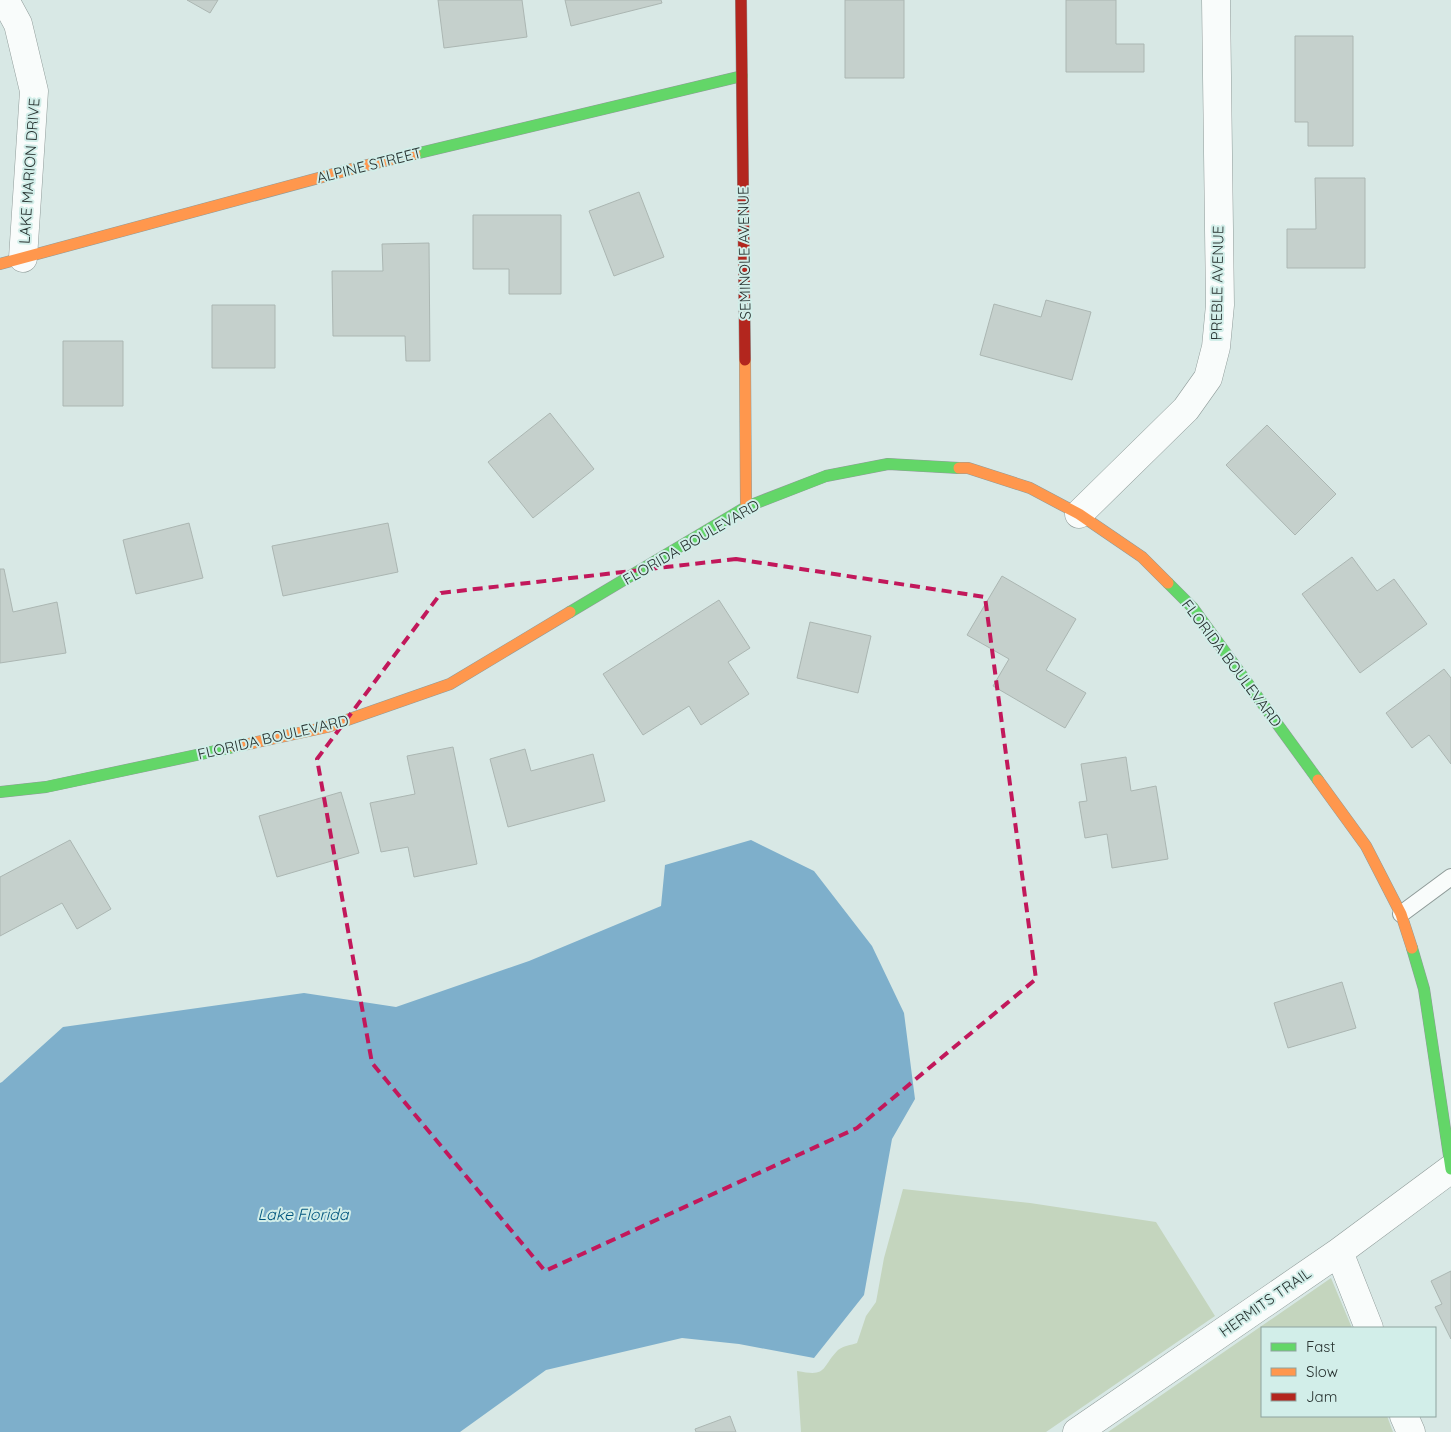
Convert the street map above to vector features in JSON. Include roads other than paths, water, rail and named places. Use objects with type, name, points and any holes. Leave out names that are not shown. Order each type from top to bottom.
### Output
[{"type":"street","name":"LAKE MARION DRIVE","points":[[5,0],[18,24],[34,91],[12,261]]},
{"type":"street","name":"SEMINOLE AVENUE","points":[[741,0],[746,507]]},
{"type":"street","name":"PREBLE AVENUE","points":[[1079,514],[1186,409],[1208,378],[1216,347],[1220,305],[1216,0]]},
{"type":"street","name":"ALPINE STREET","points":[[12,261],[363,166],[742,76]]},
{"type":"street","name":"FLORIDA BOULEVARD","points":[[0,792],[46,787],[327,727],[450,684],[746,507],[826,476],[888,464],[968,468],[1030,488],[1079,514],[1142,557],[1193,608],[1366,846],[1401,914],[1424,989],[1451,1169]]},
{"type":"street","name":"HERMITS TRAIL","points":[[1077,1432],[1338,1252],[1451,1169]]},
{"type":"street","points":[[1338,1252],[1369,1327]]},
{"type":"street","points":[[1404,1417],[1411,1432]]},
{"type":"lane","points":[[1401,914],[1451,877]]},
{"type":"water","name":"Lake Florida","points":[[751,840],[814,871],[872,946],[904,1013],[915,1099],[892,1139],[864,1295],[814,1358],[739,1344],[682,1338],[546,1370],[460,1432],[0,1432],[0,1083],[63,1027],[304,993],[396,1007],[529,961],[661,906],[665,865]]}]
